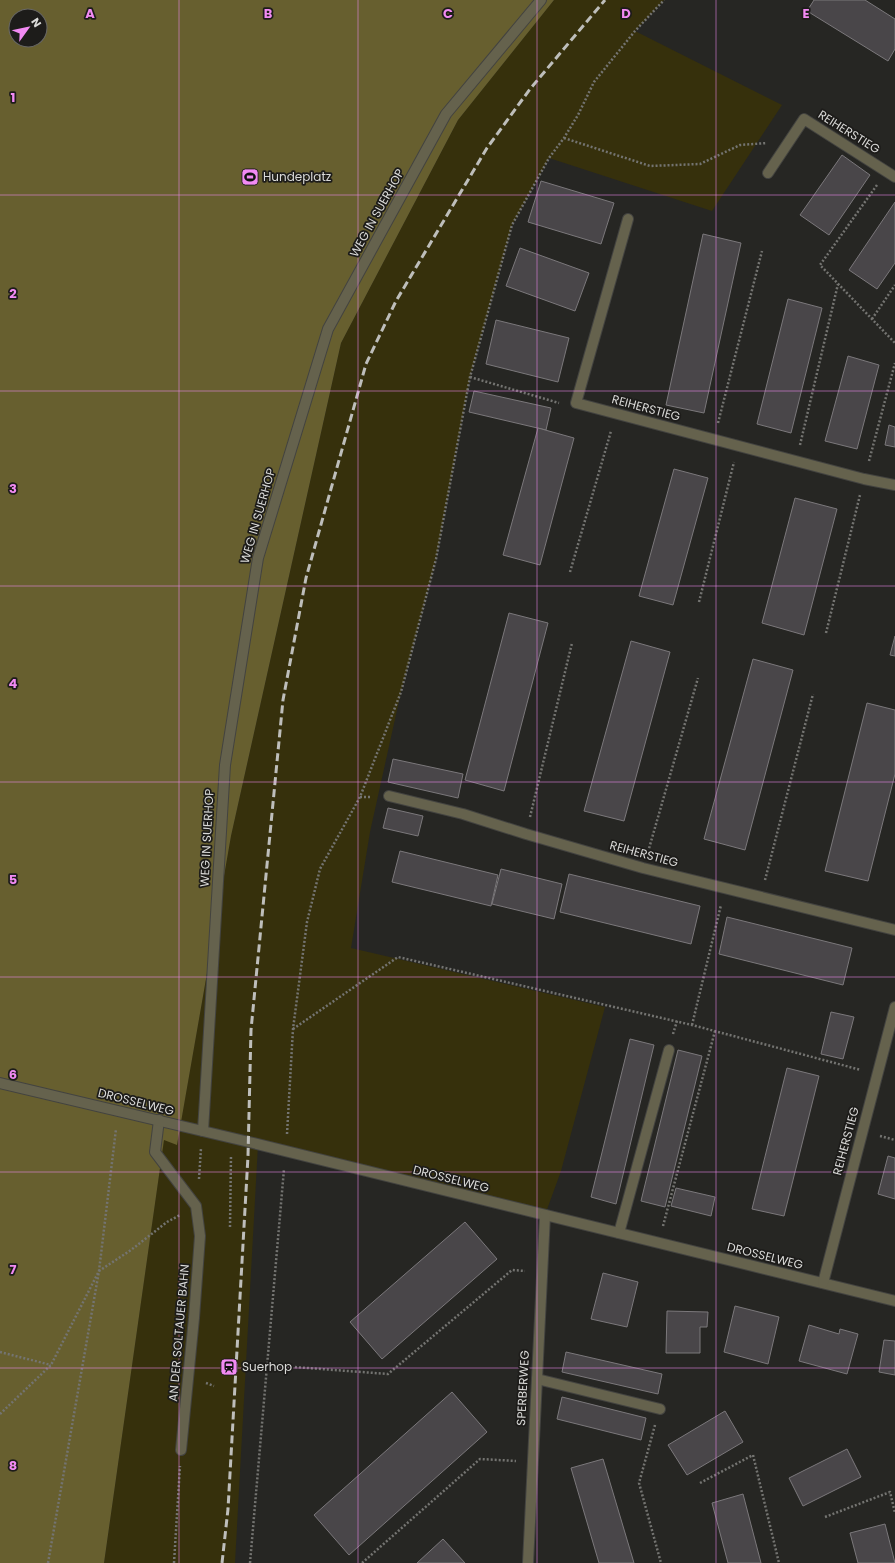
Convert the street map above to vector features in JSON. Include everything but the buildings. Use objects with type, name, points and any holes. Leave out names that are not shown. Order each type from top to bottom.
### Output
[{"type":"street","name":"WEG IN SUERHOP","points":[[203,1131],[225,766],[261,550],[328,329],[446,114],[541,0]]},
{"type":"street","name":"REIHERSTIEG","points":[[768,173],[804,119],[891,174]]},
{"type":"street","points":[[576,403],[628,219]]},
{"type":"street","name":"REIHERSTIEG","points":[[576,403],[864,479],[895,485]]},
{"type":"street","name":"REIHERSTIEG","points":[[389,796],[463,814],[643,868],[895,930]]},
{"type":"street","name":"REIHERSTIEG","points":[[823,1283],[895,1007]]},
{"type":"street","points":[[619,1233],[669,1050]]},
{"type":"street","name":"DROSSELWEG","points":[[0,1083],[118,1110],[895,1301]]},
{"type":"street","name":"AN DER SOLTAUER BAHN","points":[[159,1120],[155,1152],[196,1206],[200,1236],[194,1318],[181,1450]]},
{"type":"street","name":"SPERBERWEG","points":[[528,1563],[545,1215]]},
{"type":"street","points":[[536,1379],[660,1409]]},
{"type":"path","points":[[250,1563],[286,1152],[293,1029],[307,922],[320,869],[360,798],[401,692],[436,559],[470,377],[512,225],[549,158],[564,138],[578,115],[594,82],[635,31],[664,0]]},
{"type":"path","points":[[564,138],[650,166],[700,164],[740,145],[789,141]]},
{"type":"path","points":[[891,174],[820,266],[895,343]]},
{"type":"path","points":[[714,439],[762,251]]},
{"type":"path","points":[[796,461],[838,283]]},
{"type":"path","points":[[872,319],[895,285]]},
{"type":"path","points":[[826,633],[895,362]]},
{"type":"path","points":[[470,377],[559,403],[576,403]]},
{"type":"path","points":[[570,572],[616,413]]},
{"type":"path","points":[[699,602],[738,445]]},
{"type":"path","points":[[526,834],[572,643]]},
{"type":"path","points":[[643,868],[698,678]]},
{"type":"path","points":[[760,897],[813,694]]},
{"type":"path","points":[[692,1024],[725,888]]},
{"type":"path","points":[[293,1029],[398,957],[692,1024],[877,1074]]},
{"type":"path","points":[[659,1243],[715,1031]]},
{"type":"path","points":[[48,1563],[100,1271],[118,1110]]},
{"type":"path","points":[[230,1226],[232,1138]]},
{"type":"path","points":[[0,1414],[51,1365],[100,1271],[131,1250],[167,1222],[196,1206]]},
{"type":"path","points":[[267,1365],[388,1374],[512,1270],[542,1273]]},
{"type":"path","points":[[0,1352],[51,1365]]},
{"type":"path","points":[[660,1409],[639,1484],[661,1563]]},
{"type":"path","points":[[174,1563],[181,1450]]},
{"type":"path","points":[[700,1483],[753,1455],[779,1563]]},
{"type":"path","points":[[362,1563],[480,1459],[533,1462]]},
{"type":"path","points":[[825,1517],[890,1492],[895,1513]]},
{"type":"shaded area","points":[[0,0],[554,0],[458,120],[341,343],[231,836],[177,1145],[164,1140],[104,1563],[0,1563]]},
{"type":"shaded area","points":[[554,0],[664,0],[635,31],[782,105],[712,211],[549,158],[512,225],[470,377],[436,559],[401,692],[370,832],[351,948],[605,1007],[561,1171],[545,1215],[258,1145],[235,1563],[104,1563],[164,1139],[177,1144],[231,836],[341,343],[458,120]]},
{"type":"railway","points":[[222,1563],[228,1509],[248,1156],[251,1030],[283,700],[306,578],[366,364],[396,301],[487,148],[530,89],[605,0]]},
{"type":"place","name":"Hundeplatz","points":[[250,177]]},
{"type":"place","name":"Suerhop","points":[[229,1367]]}]
